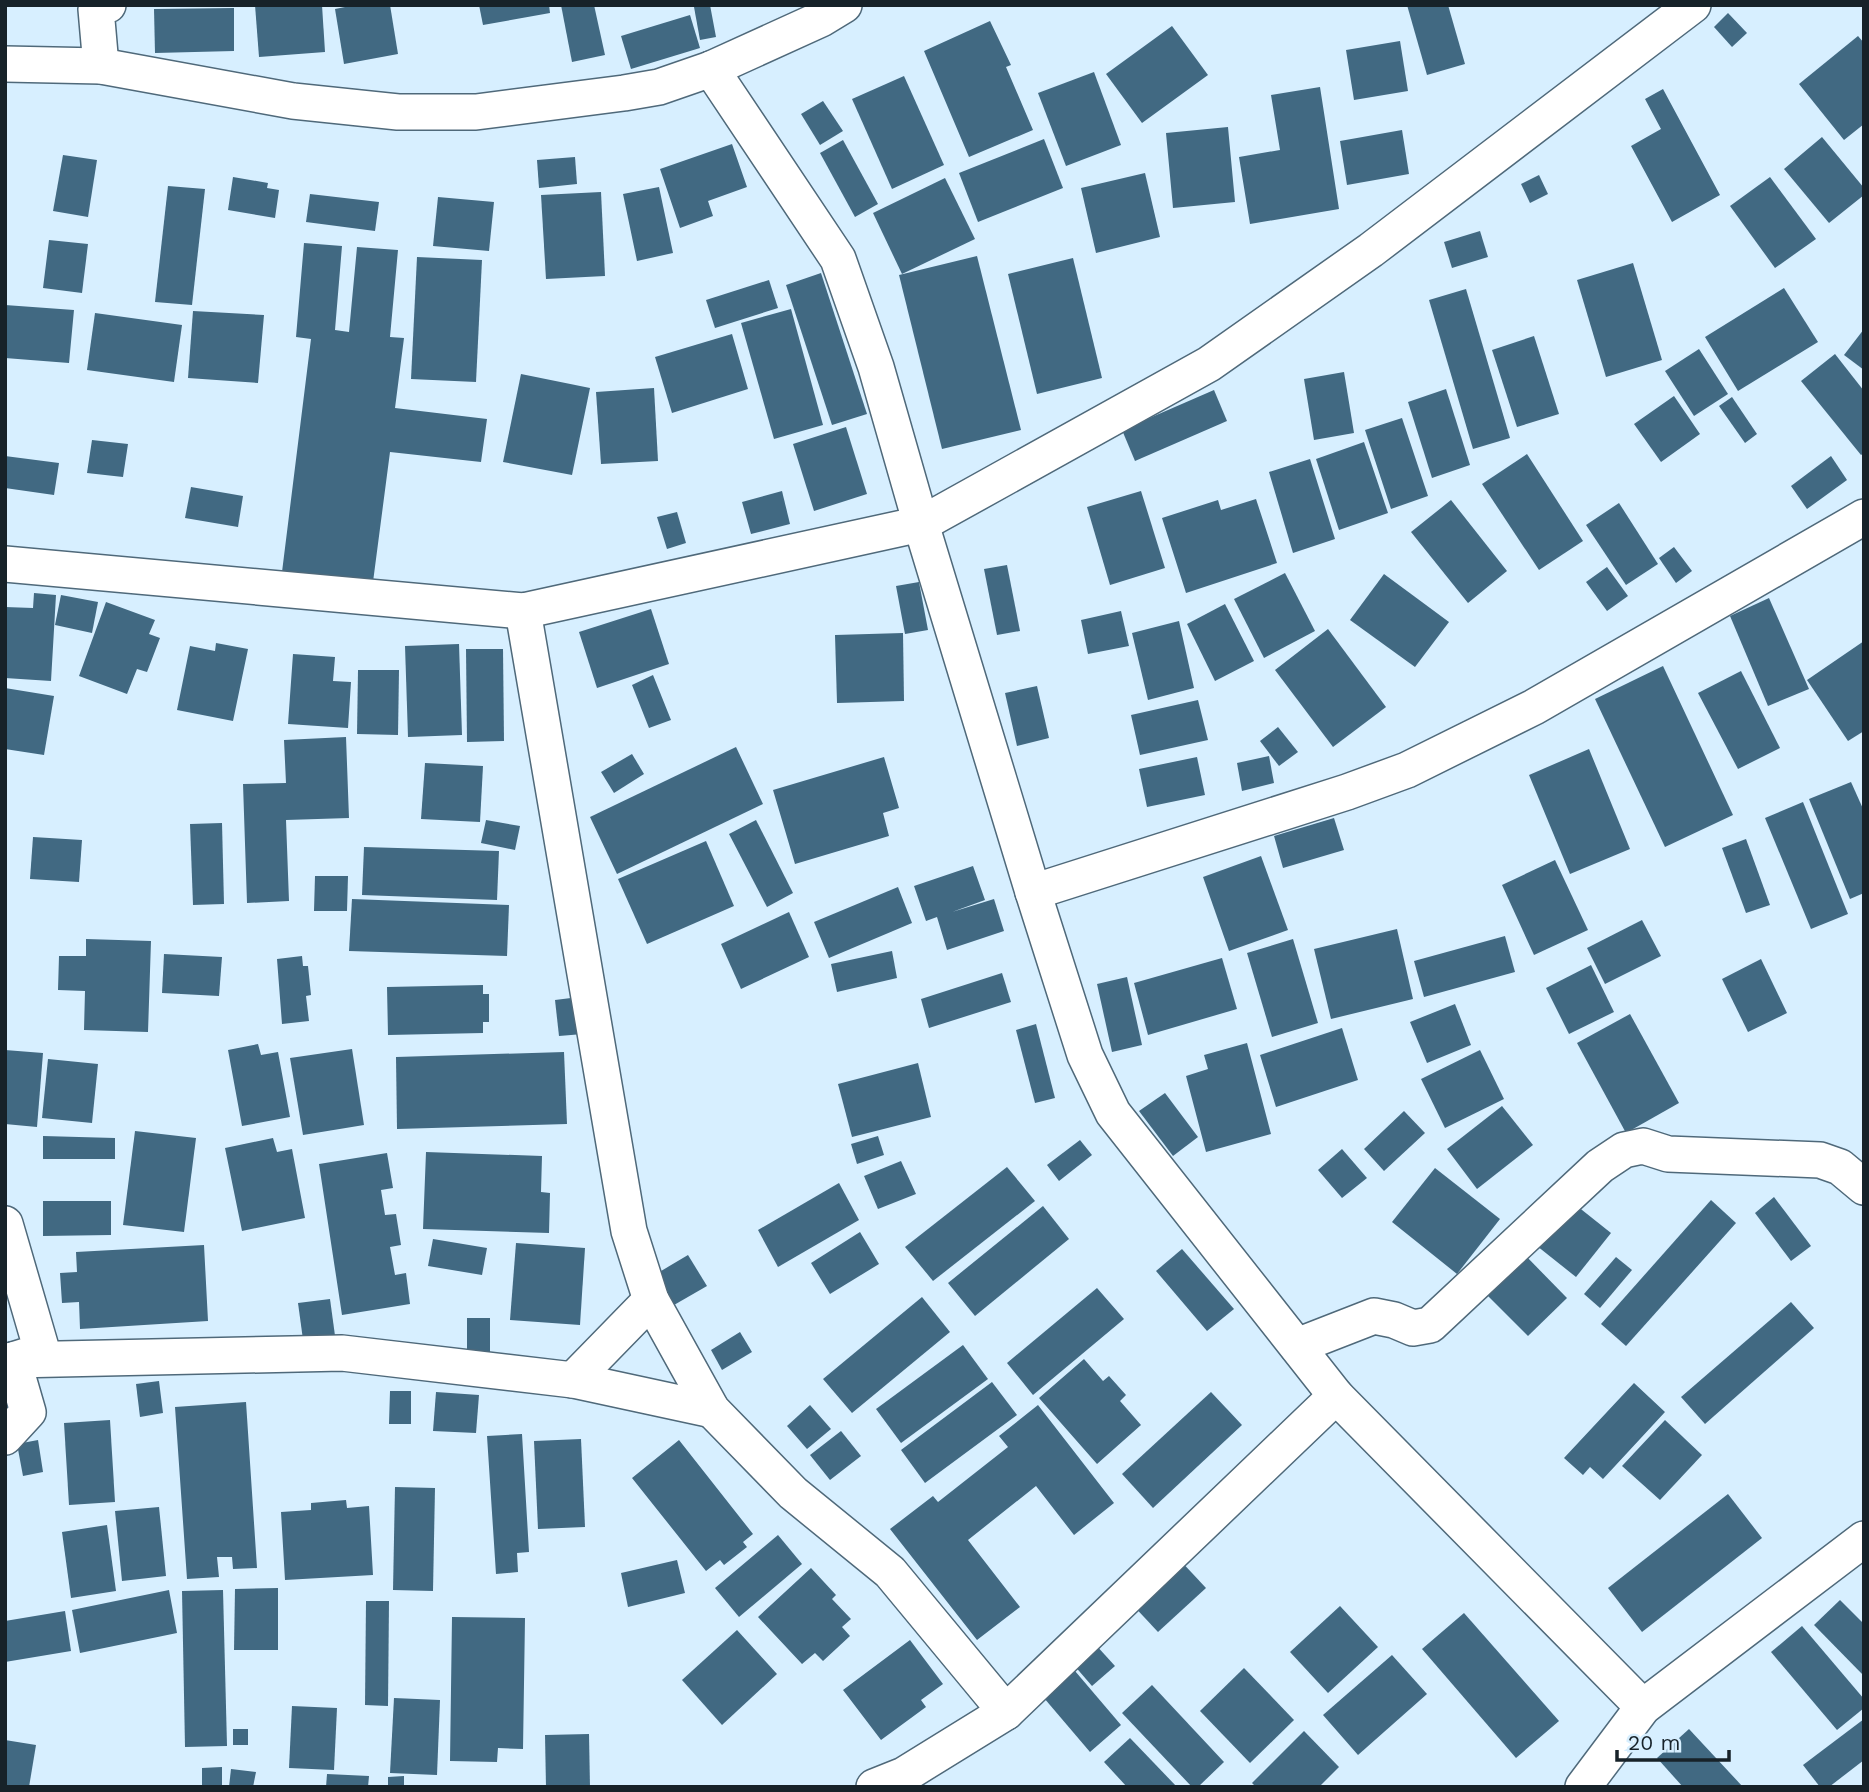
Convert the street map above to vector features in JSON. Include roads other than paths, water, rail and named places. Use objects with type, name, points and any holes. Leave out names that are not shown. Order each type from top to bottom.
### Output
[{"type":"street","points":[[5,64],[101,66],[293,100],[398,113],[476,111],[659,87],[711,69],[821,19],[844,5]]},
{"type":"street","points":[[5,564],[523,611],[921,524],[1209,364],[1371,250],[1693,5]]},
{"type":"street","points":[[100,7],[101,66]]},
{"type":"street","points":[[711,69],[838,259],[876,367],[921,524],[1086,1055],[1113,1113],[1336,1396],[1643,1707]]},
{"type":"street","points":[[1034,892],[1347,792],[1407,770],[1534,707],[1864,517]]},
{"type":"street","points":[[523,611],[629,1231],[651,1300],[712,1410],[793,1493],[890,1572],[1006,1712]]},
{"type":"street","points":[[1297,1346],[1374,1316],[1413,1328],[1430,1325],[1600,1166],[1624,1150],[1643,1146],[1668,1154],[1820,1160],[1840,1167],[1864,1186]]},
{"type":"street","points":[[5,1224],[42,1351],[13,1360]]},
{"type":"street","points":[[573,1380],[651,1300]]},
{"type":"street","points":[[13,1360],[342,1353],[573,1380],[712,1410]]},
{"type":"street","points":[[5,1437],[28,1412],[13,1360]]},
{"type":"street","points":[[874,1787],[904,1775],[1006,1712],[1336,1396]]},
{"type":"street","points":[[1583,1787],[1643,1707],[1863,1541]]}]
